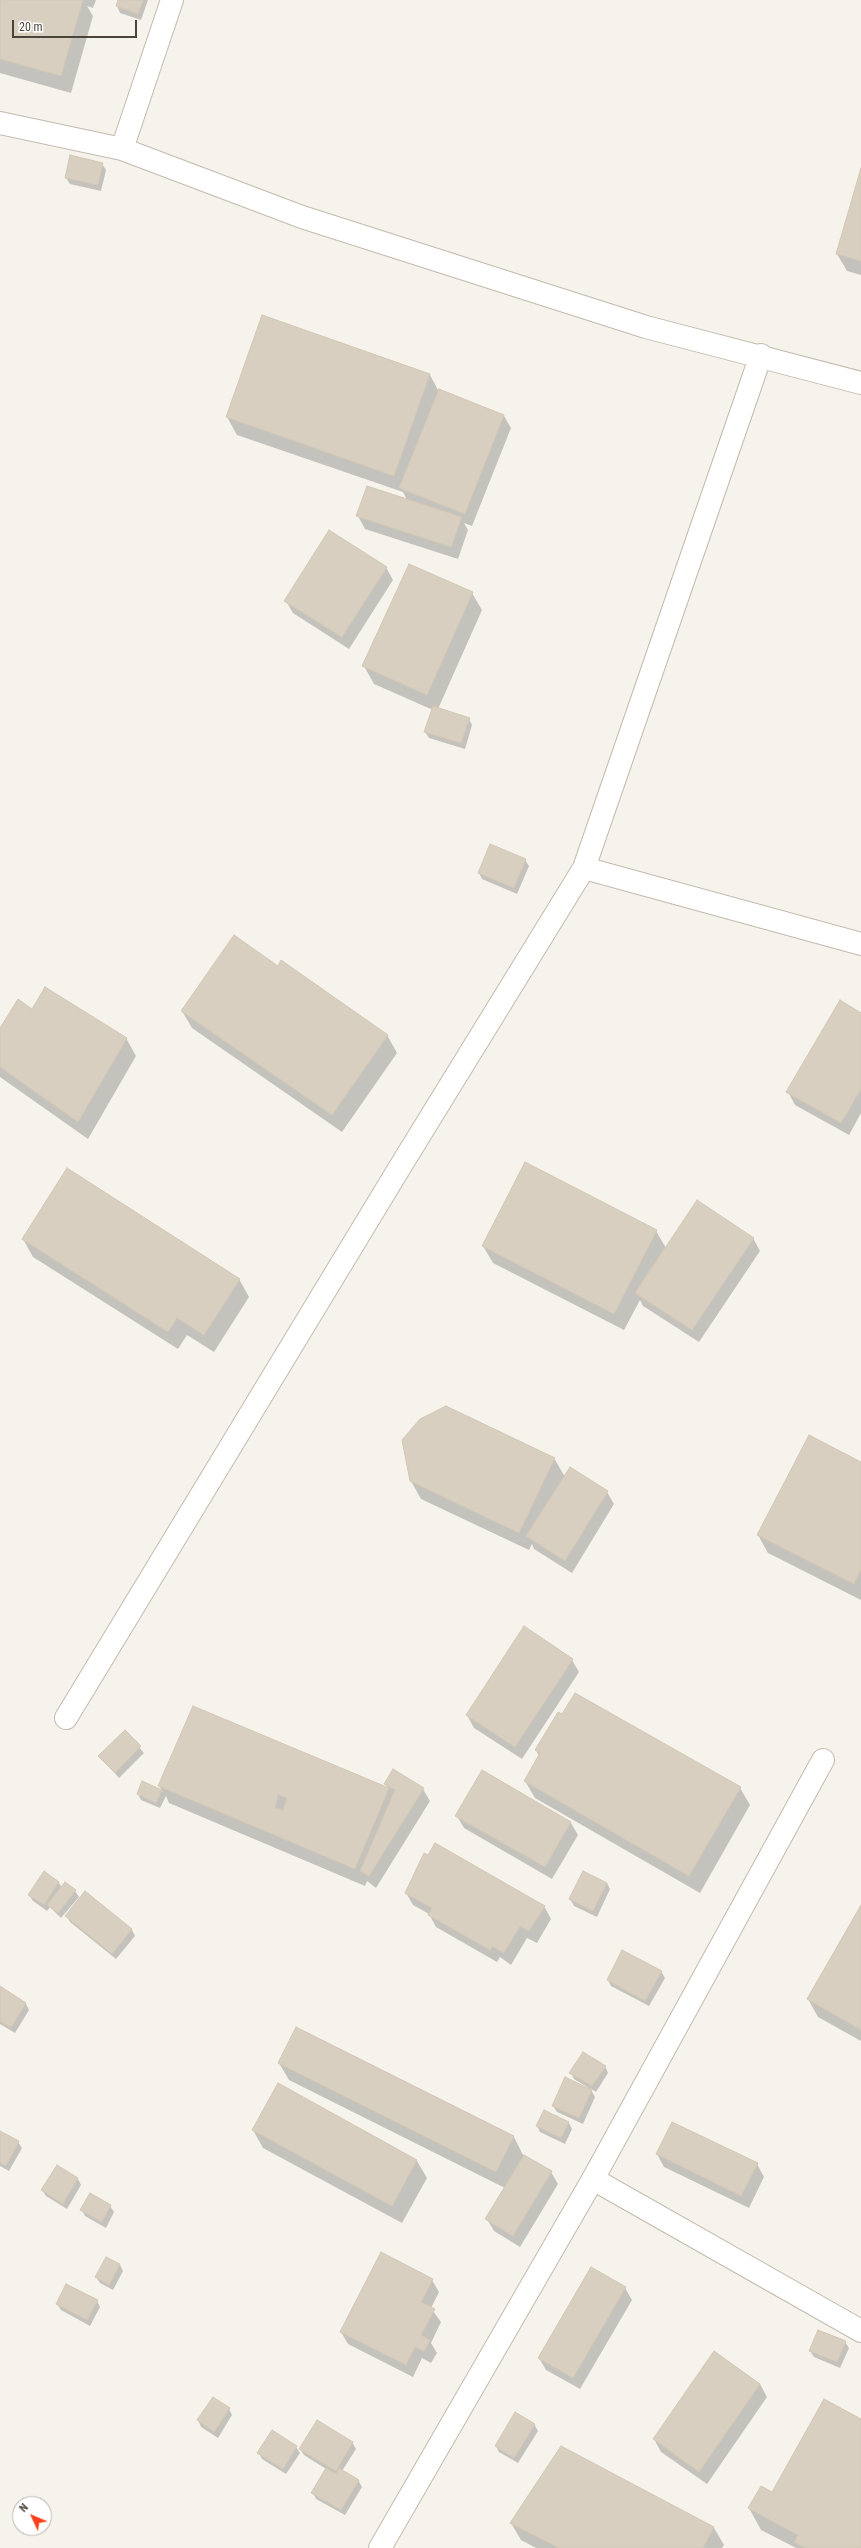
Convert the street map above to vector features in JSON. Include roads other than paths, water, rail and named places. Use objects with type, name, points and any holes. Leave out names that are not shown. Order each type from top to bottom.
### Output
[{"type":"street","points":[[122,149],[172,0]]},
{"type":"street","points":[[0,123],[122,149],[302,217],[646,327],[761,355],[861,383]]},
{"type":"street","points":[[66,1718],[400,1167],[584,868],[761,355]]},
{"type":"street","points":[[584,868],[861,944]]},
{"type":"street","points":[[380,2548],[593,2179],[822,1760]]},
{"type":"street","points":[[593,2179],[861,2331]]}]
